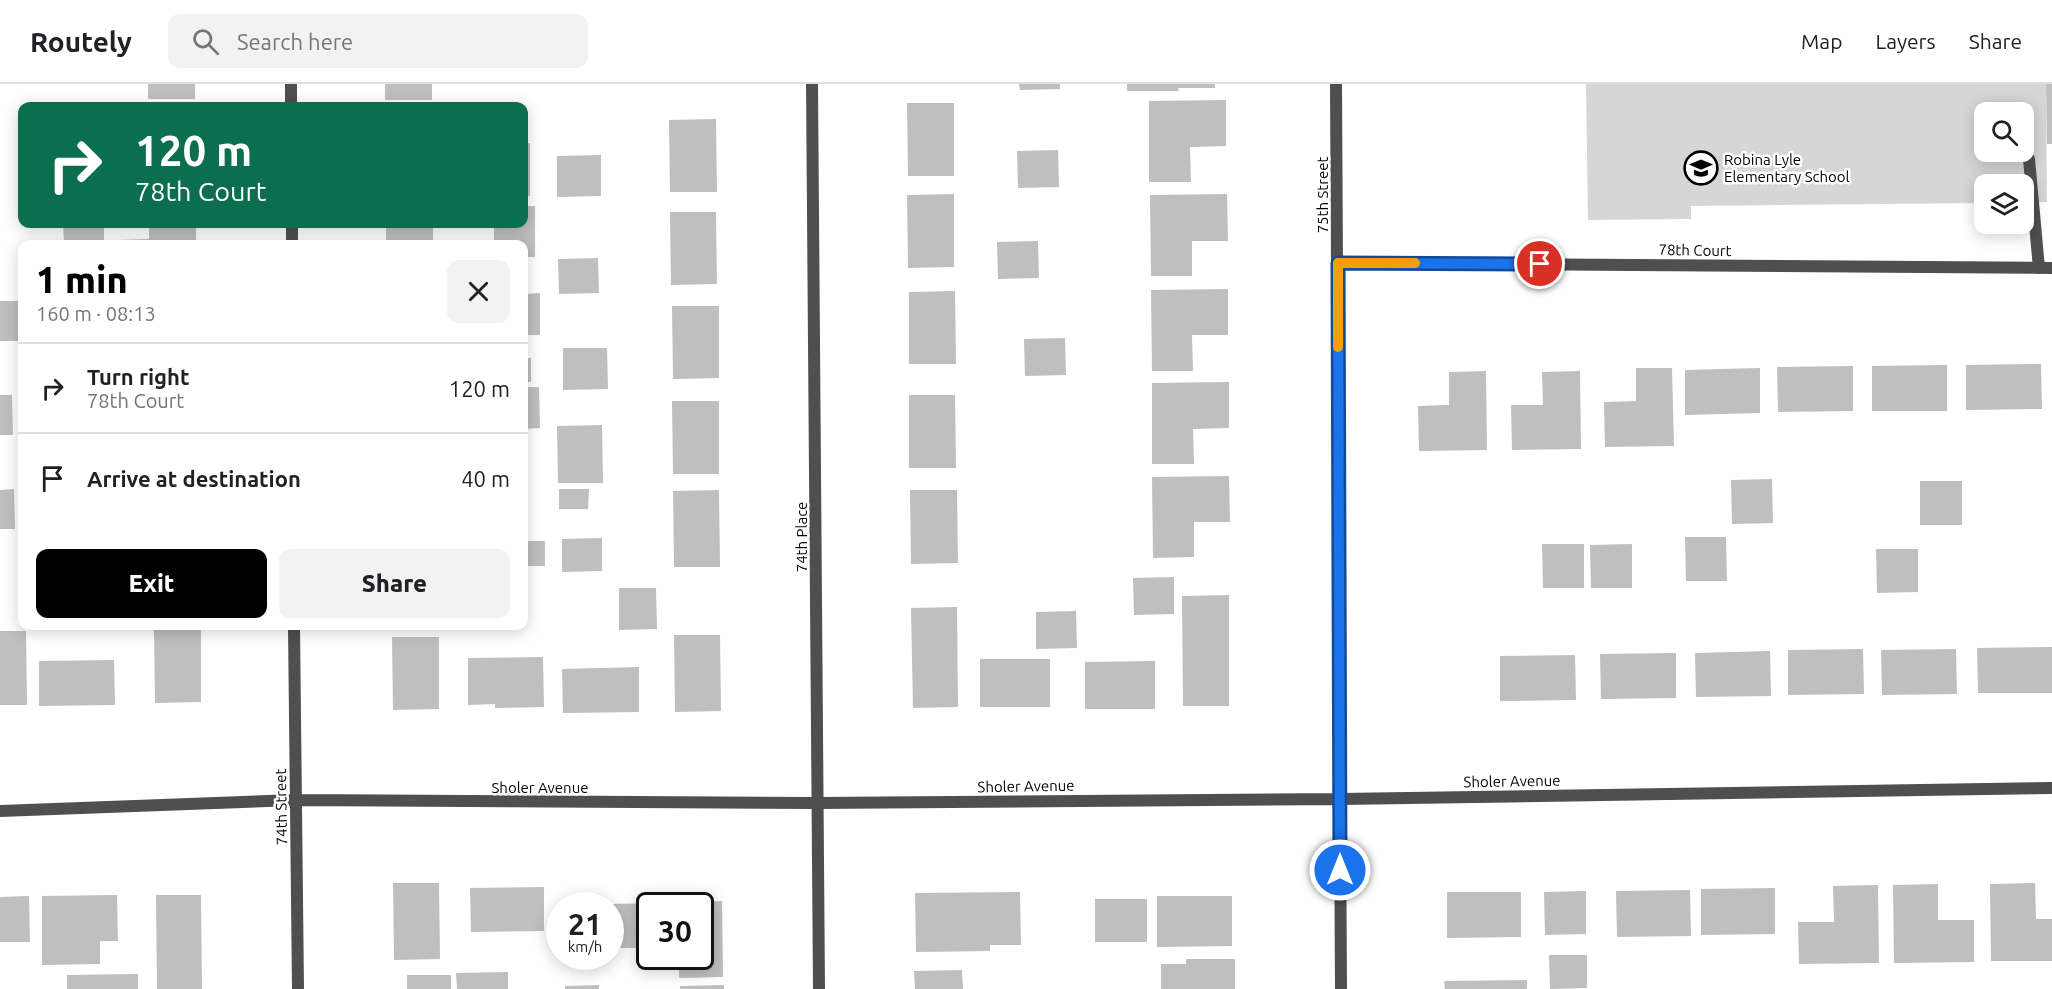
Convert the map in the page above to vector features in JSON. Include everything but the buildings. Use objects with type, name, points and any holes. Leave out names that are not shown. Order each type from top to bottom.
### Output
[{"type":"street","points":[[291,84],[291,102]]},
{"type":"street","name":"74th Place","points":[[812,84],[819,989]]},
{"type":"street","name":"75th Street","points":[[1336,84],[1341,989]]},
{"type":"street","points":[[2029,162],[2046,268]]},
{"type":"street","name":"78th Court","points":[[1338,263],[2046,268]]},
{"type":"street","name":"74th Street","points":[[294,630],[298,989]]},
{"type":"street","name":"Sholer Avenue","points":[[0,811],[295,801],[818,803],[1340,799],[2052,788]]},
{"type":"shaded area","points":[[1586,84],[2046,84],[2047,202],[2034,203],[2034,174],[1974,174],[1974,203],[1691,206],[1691,219],[1588,220]]},
{"type":"slow traffic","points":[[1338,347],[1338,263],[1415,263]]},
{"type":"place","name":"Robina Lyle Elementary School","points":[[1701,168]]},
{"type":"route","points":[[1340,870],[1338,263],[1540,264]]}]
